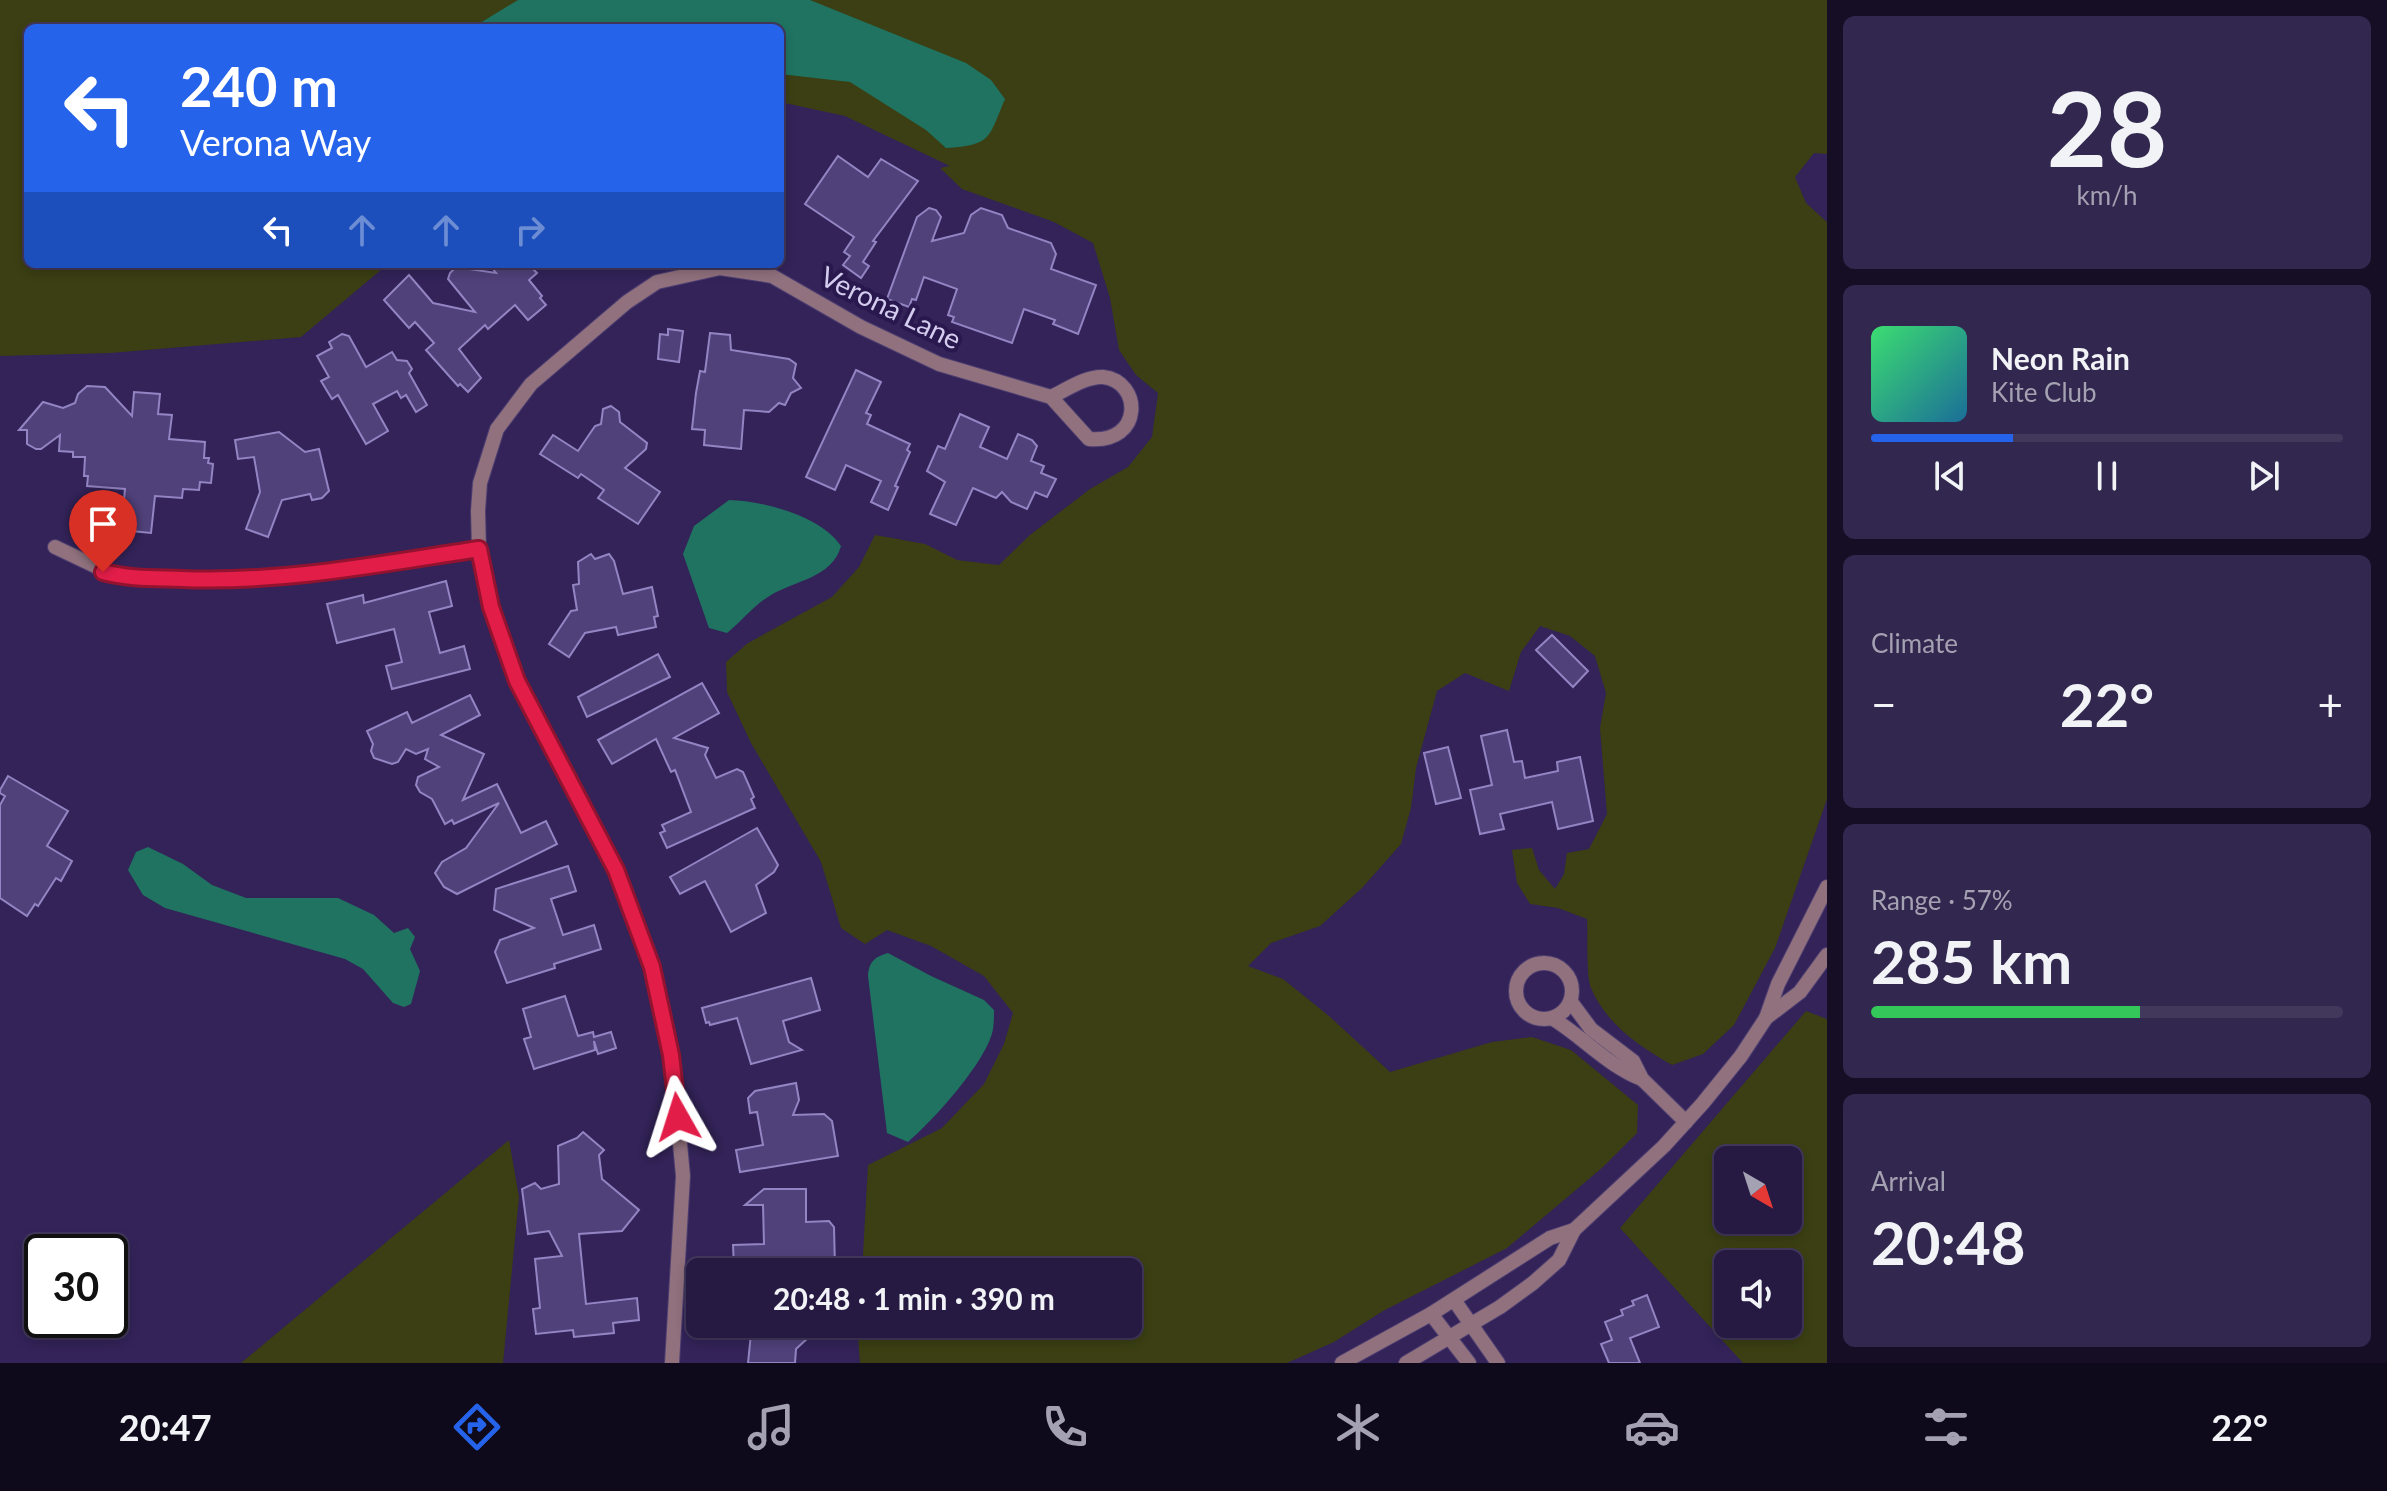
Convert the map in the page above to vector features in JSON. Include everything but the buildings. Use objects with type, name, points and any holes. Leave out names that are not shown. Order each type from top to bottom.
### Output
[{"type":"street","name":"Verona Lane","points":[[672,1363],[683,1176],[671,1055],[652,967],[616,870],[517,681],[491,607],[479,549],[480,483],[497,429],[515,403],[566,352],[627,302],[657,282],[720,268],[772,276],[861,327],[939,364],[1051,397]]},
{"type":"street","points":[[1101,377],[1114,380],[1123,386],[1132,409],[1128,425],[1119,435],[1105,440],[1089,439],[1051,397],[1101,377]]},
{"type":"street","points":[[55,547],[114,575],[206,580],[312,574],[479,549]]},
{"type":"street","points":[[1406,1363],[1533,1283],[1559,1260],[1574,1230],[1686,1122],[1741,1056],[1766,1018],[1778,984],[1827,887]]},
{"type":"street","points":[[1766,1018],[1800,992],[1827,955]]},
{"type":"street","points":[[1544,962],[1563,969],[1572,983],[1571,1002],[1552,1018],[1536,1018],[1521,1008],[1516,988],[1524,971],[1544,962]]},
{"type":"street","points":[[1571,1002],[1591,1029],[1633,1061],[1642,1079],[1686,1122]]},
{"type":"street","points":[[1552,1018],[1624,1072],[1642,1079]]},
{"type":"street","points":[[1342,1363],[1431,1314],[1550,1238],[1574,1230]]},
{"type":"street","points":[[1454,1300],[1498,1363]]},
{"type":"street","points":[[1431,1314],[1469,1363]]},
{"type":"shaded area","points":[[0,0],[1827,0],[1827,154],[1814,153],[1795,177],[1806,203],[1827,222],[1827,799],[1775,948],[1734,1025],[1703,1054],[1672,1065],[1625,1033],[1597,1001],[1589,982],[1587,919],[1558,908],[1530,904],[1517,883],[1512,850],[1532,848],[1539,870],[1555,889],[1564,874],[1567,853],[1589,849],[1607,814],[1600,728],[1606,693],[1595,656],[1570,636],[1540,626],[1521,652],[1509,691],[1465,673],[1437,691],[1416,768],[1411,808],[1401,844],[1362,888],[1320,926],[1271,943],[1248,966],[1283,979],[1390,1072],[1492,1042],[1532,1037],[1571,1050],[1638,1105],[1637,1133],[1603,1167],[1507,1248],[1383,1311],[1334,1342],[1287,1363],[860,1363],[858,1338],[1142,1338],[1142,1258],[863,1258],[868,1165],[942,1128],[984,1084],[1004,1044],[1013,1013],[984,976],[931,946],[887,930],[865,944],[841,928],[821,862],[751,743],[727,692],[726,662],[748,643],[832,597],[859,567],[875,535],[925,544],[957,560],[999,565],[1030,535],[1090,489],[1128,467],[1152,437],[1158,393],[1136,375],[1119,350],[1110,298],[1093,243],[1054,222],[962,189],[940,168],[950,166],[845,116],[784,103],[784,24],[24,24],[24,268],[383,268],[301,337],[110,353],[0,356]]},
{"type":"shaded area","points":[[518,0],[810,0],[966,63],[991,80],[1005,99],[991,131],[980,142],[946,148],[926,130],[850,82],[784,74],[784,24],[479,24]]},
{"type":"shaded area","points":[[729,500],[758,503],[791,512],[820,526],[841,546],[830,565],[821,572],[771,595],[727,633],[709,628],[683,554],[694,526]]},
{"type":"shaded area","points":[[148,847],[183,864],[212,885],[246,898],[338,898],[374,915],[394,933],[408,928],[415,937],[410,949],[420,971],[411,1004],[404,1007],[393,1003],[363,969],[345,959],[165,908],[143,895],[128,870],[136,852]]},
{"type":"shaded area","points":[[888,953],[984,1000],[994,1010],[993,1029],[981,1057],[944,1106],[908,1142],[887,1133],[868,976],[874,960]]},
{"type":"shaded area","points":[[1806,1011],[1827,1019],[1827,1363],[1743,1363],[1720,1338],[1802,1338],[1802,1250],[1714,1250],[1714,1331],[1620,1228]]},
{"type":"shaded area","points":[[509,1140],[519,1197],[503,1363],[241,1363]]},
{"type":"route","points":[[103,572],[134,577],[247,580],[312,574],[479,549],[491,607],[517,681],[616,870],[652,967],[671,1055],[678,1117]]}]
